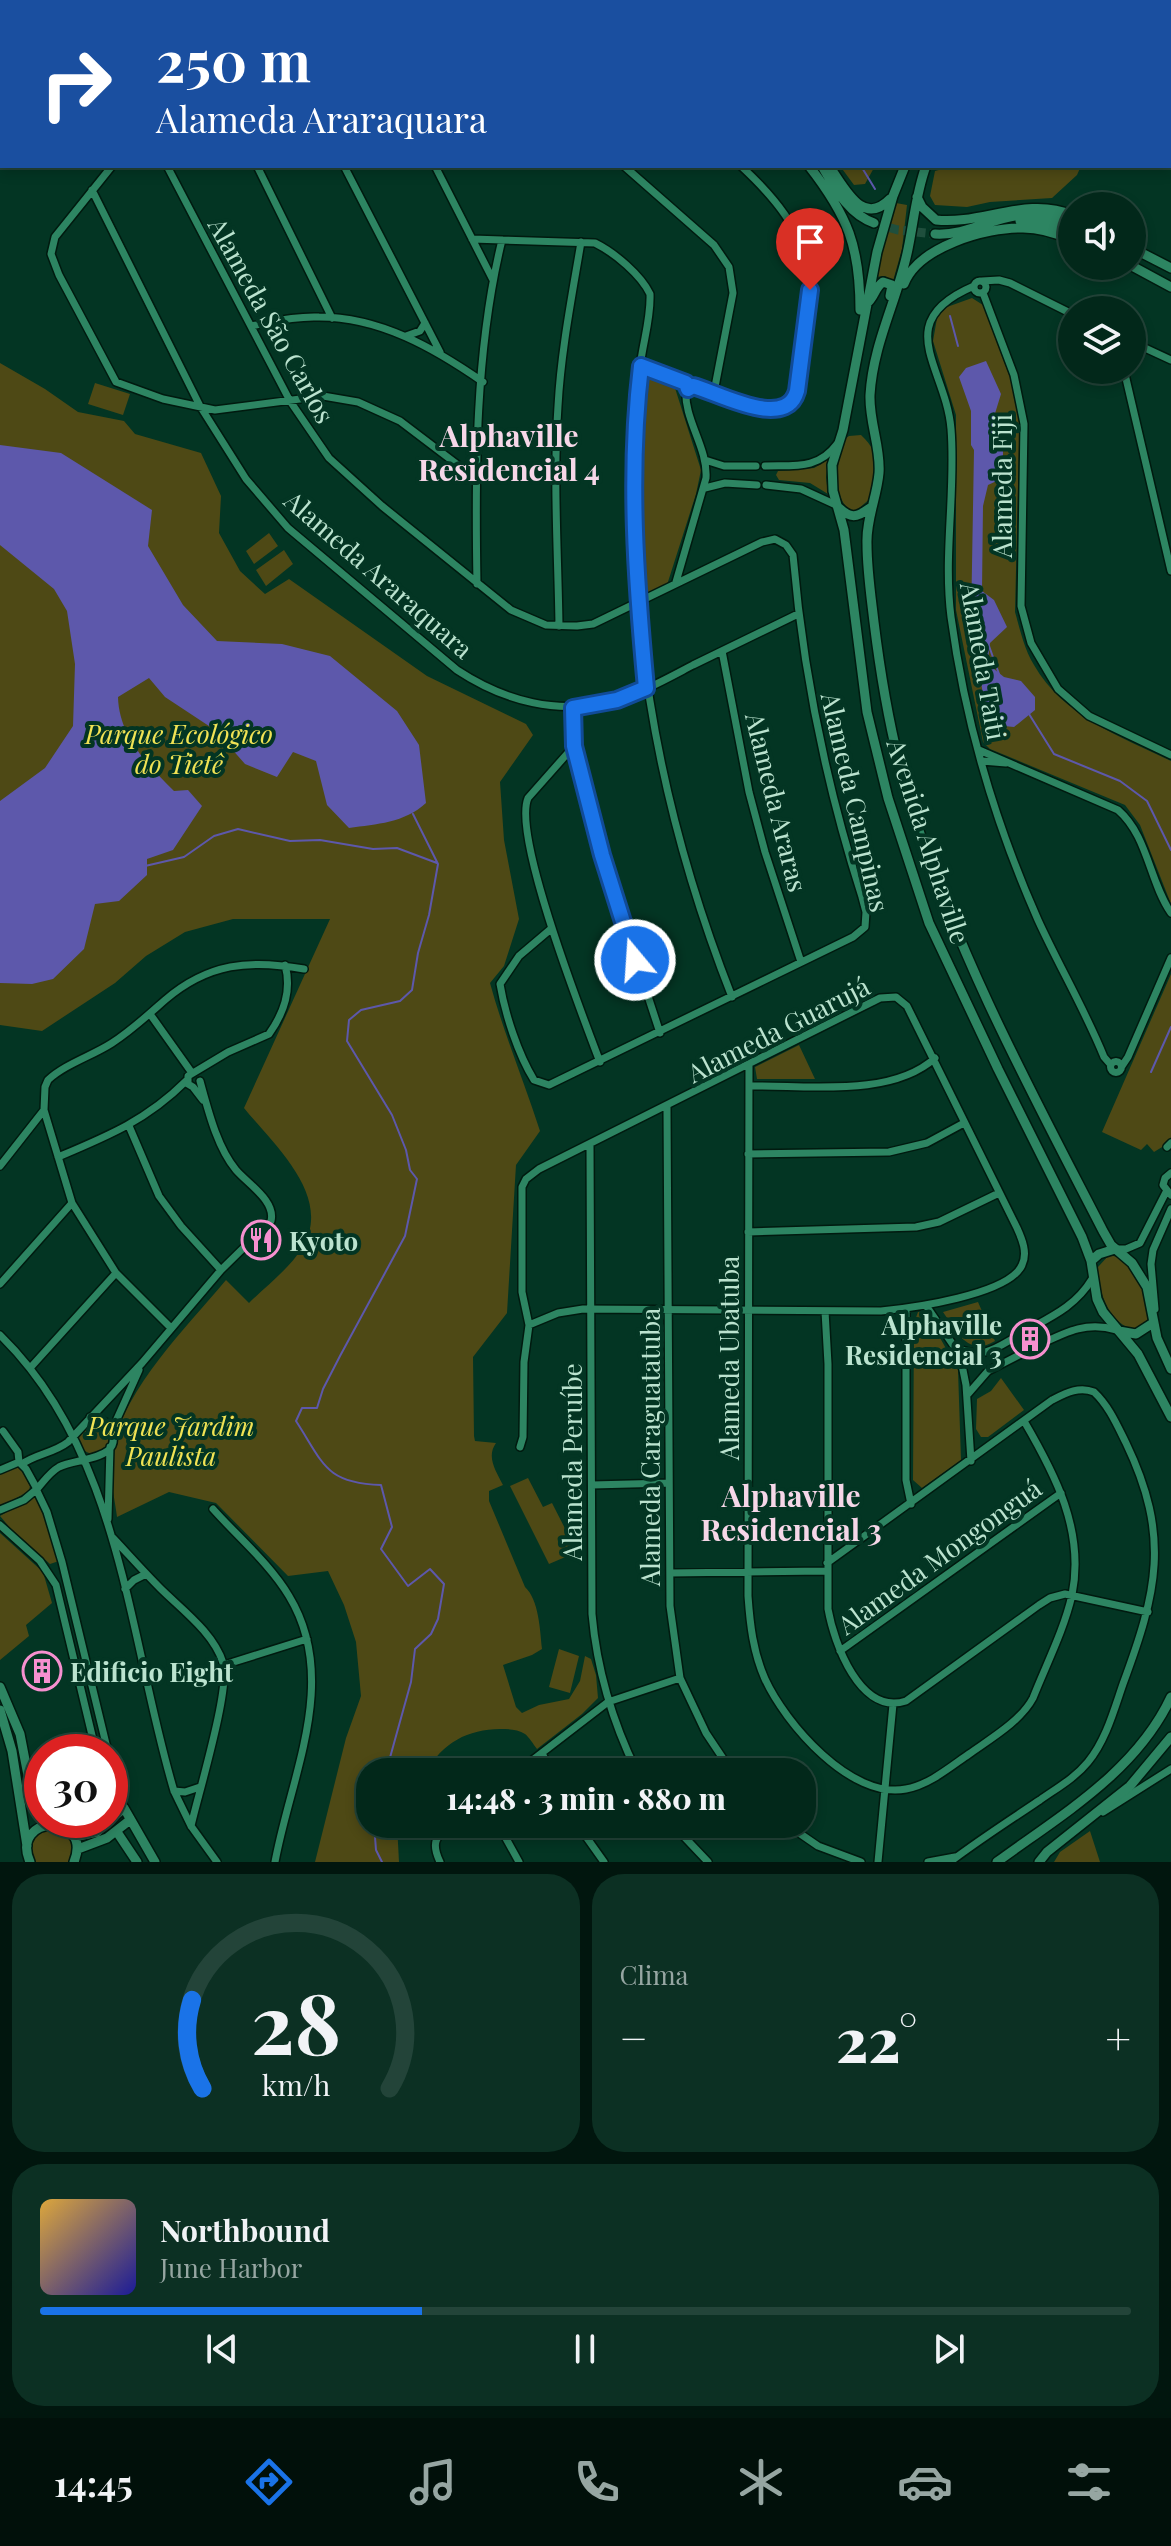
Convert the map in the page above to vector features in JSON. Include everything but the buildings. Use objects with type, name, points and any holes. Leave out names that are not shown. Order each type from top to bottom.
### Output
[{"type":"main road","points":[[810,168],[838,207],[855,247],[861,327]]},
{"type":"main road","points":[[821,168],[851,209],[874,223]]},
{"type":"main road","points":[[831,168],[864,208],[884,206],[894,192],[905,199],[916,194],[922,207],[936,220],[962,220],[1020,209],[1058,212]]},
{"type":"main road","name":"Avenida Alphaville","points":[[904,168],[883,230],[865,305],[841,439],[832,465],[836,505],[844,530],[867,712],[888,798],[914,882],[945,960],[1077,1225],[1091,1261],[1092,1279],[1103,1312],[1138,1354],[1171,1417]]},
{"type":"main road","name":"Avenida Alphaville","points":[[925,168],[916,194],[908,249],[881,334],[870,397],[879,471],[870,508],[868,574],[884,692],[900,768],[948,911],[991,1009],[1097,1221],[1115,1249],[1132,1263],[1147,1287],[1153,1323],[1171,1369]]},
{"type":"main road","points":[[935,234],[959,232],[1019,215],[1058,221]]},
{"type":"main road","points":[[1009,219],[1058,228]]},
{"type":"main road","points":[[895,296],[901,292],[909,272],[936,249],[1016,228],[1058,233]]},
{"type":"main road","points":[[1146,255],[1171,268]]},
{"type":"main road","points":[[1146,274],[1171,287]]},
{"type":"main road","points":[[865,305],[873,299],[880,284],[886,281],[892,285],[880,324],[881,334]]},
{"type":"main road","points":[[836,505],[850,517],[857,517],[870,508]]},
{"type":"main road","points":[[1091,1261],[1099,1254],[1115,1249]]},
{"type":"main road","points":[[1116,1330],[1136,1334],[1153,1323]]},
{"type":"main road","points":[[0,1687],[20,1734],[24,1755]]},
{"type":"main road","points":[[997,1862],[1113,1775],[1155,1726],[1171,1697]]},
{"type":"main road","points":[[0,1710],[12,1751],[29,1861]]},
{"type":"main road","points":[[1039,1862],[1047,1852],[1137,1779],[1171,1737]]},
{"type":"main road","points":[[128,1816],[155,1862]]},
{"type":"main road","points":[[27,1846],[31,1838]]},
{"type":"main road","points":[[74,1838],[78,1849],[74,1862]]},
{"type":"main road","points":[[78,1849],[106,1838]]},
{"type":"main road","points":[[121,1838],[137,1862]]},
{"type":"street","points":[[110,168],[51,246],[52,261],[116,382],[163,399],[225,410],[302,398],[339,398],[381,410],[400,421],[475,478]]},
{"type":"street","name":"Alameda São Carlos","points":[[168,168],[290,401],[314,439],[344,473],[477,584],[528,619],[559,626],[593,624],[638,603]]},
{"type":"street","points":[[258,168],[332,318]]},
{"type":"street","points":[[345,168],[440,352]]},
{"type":"street","points":[[436,168],[493,280]]},
{"type":"street","points":[[626,168],[714,245],[729,267],[733,293],[714,392]]},
{"type":"street","points":[[641,366],[688,386],[764,409],[774,410],[789,405],[797,391],[809,309],[808,270],[797,232],[781,206],[743,168]]},
{"type":"street","name":"Alameda Araraquara","points":[[92,190],[200,406],[246,479],[288,528],[457,670],[491,691],[518,700],[573,708],[617,700],[798,614]]},
{"type":"street","points":[[472,239],[581,242],[603,247],[648,289],[650,303],[641,366],[634,494],[638,603],[646,688],[677,834],[695,897],[732,997]]},
{"type":"street","points":[[477,584],[475,478],[493,280],[502,240]]},
{"type":"street","points":[[559,626],[556,509],[558,403],[581,242]]},
{"type":"street","name":"Alameda Taiti","points":[[984,288],[977,293],[974,286],[937,310],[929,322],[927,339],[948,404],[952,432],[949,600],[955,643],[982,761],[1027,894],[1100,1046],[1115,1063],[1131,1048],[1171,958]]},
{"type":"street","points":[[984,288],[1018,288],[1058,307]]},
{"type":"street","name":"Alameda Fiji","points":[[984,288],[1014,375],[1022,411],[1021,606],[1031,643],[1048,675],[1074,704],[1106,725],[1171,755]]},
{"type":"street","points":[[251,326],[300,318],[356,321],[406,336],[440,352],[483,382]]},
{"type":"street","points":[[406,336],[420,331],[425,323]]},
{"type":"street","points":[[1146,348],[1171,360]]},
{"type":"street","points":[[1127,384],[1171,571]]},
{"type":"street","points":[[676,582],[705,488],[705,460],[689,413],[688,386]]},
{"type":"street","points":[[705,460],[724,466],[801,466],[817,463],[841,439]]},
{"type":"street","points":[[778,487],[773,476],[781,465]]},
{"type":"street","points":[[741,484],[746,476],[742,466]]},
{"type":"street","points":[[705,488],[725,483],[801,489],[836,505]]},
{"type":"street","name":"Alameda Campinas","points":[[552,928],[519,956],[500,984],[507,1014],[528,1070],[539,1083],[557,1083],[660,1033],[853,937],[865,927],[867,920],[825,771],[798,614],[793,555],[786,545],[775,539],[762,542],[638,603]]},
{"type":"street","name":"Alameda Araras","points":[[722,651],[749,792],[801,962]]},
{"type":"street","points":[[573,708],[574,746],[619,911],[660,1033]]},
{"type":"street","points":[[574,746],[525,805],[526,833],[552,928],[600,1062]]},
{"type":"street","points":[[979,750],[1108,805],[1124,816],[1139,839],[1171,913]]},
{"type":"street","points":[[982,761],[1008,763]]},
{"type":"street","points":[[171,1328],[116,1273],[72,1203],[44,1110],[45,1087],[54,1075],[113,1042],[185,985],[206,974],[248,963],[304,969]]},
{"type":"street","points":[[58,1157],[129,1126],[228,1052],[269,1034],[288,994],[285,965]]},
{"type":"street","name":"Alameda Guarujá","points":[[520,1447],[529,1325],[522,1292],[522,1187],[532,1173],[880,998],[896,997],[907,1006],[1022,1239],[1024,1260],[1015,1274],[973,1294],[927,1307],[825,1311],[591,1310],[558,1313],[529,1325]]},
{"type":"street","points":[[0,1470],[61,1448],[74,1436],[273,1216],[268,1203],[231,1163],[193,1080],[150,1014]]},
{"type":"street","points":[[750,1086],[880,1084],[911,1075],[935,1058]]},
{"type":"street","name":"Alameda Ubatuba","points":[[749,1064],[750,1625],[764,1677],[784,1712],[809,1742],[842,1769],[866,1783],[885,1789]]},
{"type":"street","name":"Alameda Caraguatatuba","points":[[667,1107],[670,1606],[680,1678],[706,1733],[723,1758]]},
{"type":"street","points":[[0,1166],[44,1110]]},
{"type":"street","points":[[748,1154],[889,1152],[927,1143],[964,1123]]},
{"type":"street","points":[[129,1126],[159,1196],[181,1226],[221,1270]]},
{"type":"street","points":[[31,1129],[50,1133]]},
{"type":"street","name":"Alameda Peruíbe","points":[[590,1144],[592,1614],[595,1646],[608,1702],[630,1758]]},
{"type":"street","points":[[1115,1249],[1126,1249],[1140,1243],[1168,1194],[1163,1181],[1171,1173]]},
{"type":"street","points":[[748,1232],[916,1227],[939,1222],[999,1193]]},
{"type":"street","points":[[0,1284],[72,1203]]},
{"type":"street","points":[[1153,1323],[1153,1250],[1171,1209]]},
{"type":"street","points":[[31,1367],[116,1273]]},
{"type":"street","points":[[1092,1279],[1069,1307],[1034,1326],[1042,1344],[1079,1327],[1093,1325],[1116,1330]]},
{"type":"street","points":[[927,1307],[957,1348],[965,1375],[971,1461]]},
{"type":"street","points":[[906,1309],[907,1482],[911,1504]]},
{"type":"street","points":[[825,1311],[828,1364],[828,1609],[833,1635],[858,1682],[880,1700],[893,1704],[914,1696],[1050,1598],[1065,1594],[1148,1612]]},
{"type":"street","points":[[0,1335],[31,1367],[74,1436],[84,1460],[111,1536],[174,1791],[191,1826],[217,1862]]},
{"type":"street","points":[[957,1348],[972,1354],[984,1353],[1017,1336],[1024,1352],[988,1371],[967,1396]]},
{"type":"street","points":[[108,1525],[112,1430],[142,1363]]},
{"type":"street","points":[[119,1386],[129,1392]]},
{"type":"street","points":[[670,1573],[827,1567],[1052,1400],[1077,1389],[1088,1389],[1103,1400],[1133,1457],[1152,1517],[1154,1588],[1148,1612],[1105,1733],[1087,1764],[950,1862]]},
{"type":"street","points":[[90,1417],[104,1420],[112,1430]]},
{"type":"street","points":[[885,1789],[906,1789],[937,1775],[1027,1709],[1071,1596],[1075,1569],[1073,1537],[1061,1493],[1024,1421]]},
{"type":"street","points":[[3,1431],[18,1452],[47,1512],[104,1734]]},
{"type":"street","points":[[0,1510],[24,1500],[37,1490],[52,1471],[69,1463],[100,1457],[110,1447]]},
{"type":"street","points":[[43,1456],[52,1471]]},
{"type":"street","points":[[907,1482],[915,1492],[930,1490]]},
{"type":"street","points":[[592,1485],[669,1483]]},
{"type":"street","name":"Alameda Mongonguá","points":[[840,1651],[1061,1493]]},
{"type":"street","points":[[213,1509],[283,1588],[301,1619],[313,1666],[306,1734],[275,1862]]},
{"type":"street","points":[[0,1525],[40,1561],[56,1585],[92,1734]]},
{"type":"street","points":[[111,1536],[199,1628],[219,1653],[224,1665],[221,1702],[191,1826]]},
{"type":"street","points":[[125,1589],[146,1574]]},
{"type":"street","points":[[224,1665],[307,1639]]},
{"type":"street","points":[[535,1758],[608,1702],[680,1678]]},
{"type":"street","points":[[878,1862],[893,1704]]},
{"type":"street","points":[[542,1753],[544,1758]]},
{"type":"street","points":[[1090,1819],[1171,1769]]},
{"type":"street","points":[[174,1791],[193,1791],[200,1787]]},
{"type":"street","points":[[435,1838],[433,1845],[440,1862]]},
{"type":"street","points":[[506,1838],[519,1862]]},
{"type":"street","points":[[587,1838],[604,1862]]},
{"type":"street","points":[[685,1838],[708,1862]]},
{"type":"street","points":[[806,1838],[818,1846],[861,1862]]},
{"type":"street","points":[[928,1862],[957,1856]]},
{"type":"green space","points":[[841,168],[874,168],[865,184],[854,185]]},
{"type":"green space","points":[[946,168],[1080,168],[1077,175],[1052,198],[990,202],[967,207],[935,205],[930,196],[935,171]]},
{"type":"green space","points":[[896,203],[907,205],[902,249],[893,281],[885,276],[874,277]]},
{"type":"green space","points":[[972,298],[983,305],[1020,404],[1015,612],[1023,639],[1034,665],[1061,698],[1113,734],[1171,761],[1171,904],[1140,825],[1125,805],[990,749],[983,742],[956,610],[956,415],[933,341],[937,318],[941,313],[947,307]]},
{"type":"green space","points":[[0,363],[78,412],[124,421],[135,434],[201,453],[221,496],[219,533],[240,571],[265,594],[289,579],[427,676],[526,724],[533,735],[500,782],[504,840],[519,919],[504,966],[490,983],[540,1131],[516,1165],[507,1313],[473,1357],[474,1436],[475,1441],[496,1443],[492,1459],[503,1485],[489,1491],[489,1501],[536,1607],[539,1624],[542,1649],[503,1665],[516,1707],[522,1713],[539,1705],[569,1699],[580,1681],[585,1656],[591,1659],[596,1675],[598,1698],[537,1749],[526,1735],[506,1729],[467,1735],[448,1746],[436,1758],[356,1758],[356,1838],[398,1838],[399,1862],[315,1862],[346,1738],[361,1696],[356,1642],[344,1605],[328,1571],[288,1576],[216,1503],[169,1492],[117,1517],[111,1473],[111,1449],[119,1425],[159,1359],[226,1280],[249,1303],[297,1256],[310,1229],[311,1210],[306,1191],[284,1155],[244,1108],[330,919],[233,919],[185,932],[146,956],[115,983],[42,1031],[0,1025]]},
{"type":"green space","points":[[648,377],[675,388],[701,470],[667,585],[657,592],[648,593],[643,589],[640,568],[644,383]]},
{"type":"green space","points":[[95,383],[130,394],[123,415],[88,404]]},
{"type":"green space","points":[[861,435],[875,456],[875,479],[872,497],[857,510],[851,511],[844,504],[838,488],[839,459],[842,441],[849,436]]},
{"type":"green space","points":[[829,459],[826,477],[828,494],[810,483],[779,480],[776,475],[778,471],[814,468]]},
{"type":"green space","points":[[269,533],[278,546],[254,564],[246,551]]},
{"type":"green space","points":[[284,550],[293,564],[266,586],[256,570]]},
{"type":"green space","points":[[1171,974],[1171,1137],[1167,1144],[1154,1152],[1147,1144],[1141,1150],[1102,1132]]},
{"type":"green space","points":[[799,1045],[815,1079],[757,1079],[755,1067]]},
{"type":"green space","points":[[1109,1255],[1127,1263],[1144,1289],[1148,1319],[1136,1330],[1119,1322],[1103,1296],[1098,1267]]},
{"type":"green space","points":[[978,1302],[995,1341],[977,1346],[958,1334],[943,1312]]},
{"type":"green space","points":[[925,1311],[958,1370],[961,1460],[922,1488],[913,1480],[914,1323],[918,1312]]},
{"type":"green space","points":[[1001,1378],[1024,1410],[988,1437],[981,1437],[976,1429],[977,1399],[991,1391]]},
{"type":"green space","points":[[94,1424],[105,1428],[109,1439],[105,1450],[94,1454],[83,1450],[79,1439],[83,1428]]},
{"type":"green space","points":[[14,1466],[21,1469],[30,1486],[29,1491],[0,1507],[0,1474]]},
{"type":"green space","points":[[528,1478],[543,1507],[552,1503],[577,1552],[549,1564],[510,1486]]},
{"type":"green space","points":[[37,1494],[59,1561],[50,1564],[0,1516]]},
{"type":"green space","points":[[0,1533],[43,1572],[52,1603],[26,1625],[29,1636],[0,1660]]},
{"type":"green space","points":[[559,1649],[579,1656],[570,1693],[549,1687]]},
{"type":"green space","points":[[1090,1831],[1100,1862],[1054,1862],[1060,1852]]},
{"type":"green space","points":[[36,1838],[70,1838],[74,1844],[71,1862],[35,1862],[33,1843]]},
{"type":"shaded area","points":[[986,361],[1001,394],[993,420],[992,443],[1003,451],[1003,478],[988,485],[983,506],[982,591],[994,600],[1007,627],[990,643],[988,659],[994,669],[1004,677],[1021,681],[1035,697],[1035,710],[1014,727],[1004,726],[984,700],[971,623],[974,450],[971,445],[971,411],[959,377],[966,368]]},
{"type":"shaded area","points":[[0,445],[61,453],[152,510],[148,546],[183,605],[217,641],[282,644],[330,656],[397,711],[419,745],[426,803],[399,819],[349,828],[327,805],[316,761],[293,752],[277,777],[245,764],[215,730],[165,697],[149,678],[118,697],[123,724],[136,748],[164,781],[174,791],[188,790],[202,806],[173,850],[147,859],[147,875],[119,901],[95,904],[84,949],[53,979],[32,984],[0,983],[0,801],[45,768],[73,726],[75,664],[67,611],[54,589],[0,545]]},
{"type":"waterway","points":[[862,168],[875,189]]},
{"type":"waterway","points":[[950,316],[958,346]]},
{"type":"waterway","points":[[989,646],[999,674]]},
{"type":"waterway","points":[[1029,714],[1054,754],[1120,781],[1147,801],[1171,850]]},
{"type":"waterway","points":[[390,1758],[411,1682],[415,1649],[431,1634],[438,1619],[444,1584],[430,1569],[408,1586],[381,1549],[392,1527],[381,1485],[348,1480],[337,1475],[320,1460],[296,1421],[302,1408],[317,1408],[323,1389],[405,1236],[417,1179],[410,1170],[406,1150],[392,1115],[347,1041],[349,1020],[361,1010],[400,1001],[412,990],[438,864],[413,814]]},
{"type":"waterway","points":[[145,866],[184,857],[214,836],[238,829],[290,841],[320,840],[373,849],[397,848],[437,863]]},
{"type":"waterway","points":[[1151,1072],[1171,1027]]},
{"type":"waterway","points":[[375,1838],[376,1850],[382,1862]]},
{"type":"tunnel","points":[[877,224],[935,234]]},
{"type":"place","name":"Kyoto","points":[[261,1240]]},
{"type":"place","name":"Alphaville Residencial 3","points":[[1030,1339]]},
{"type":"place","name":"Edificio Eight","points":[[42,1671]]},
{"type":"district","name":"Alphaville Residencial 4","points":[[509,452]]},
{"type":"district","name":"Alphaville Residencial 3","points":[[791,1512]]},
{"type":"route","points":[[635,960],[602,855],[574,746],[573,708],[617,700],[646,688],[638,603],[634,494],[641,366],[686,383],[688,389],[693,386],[764,409],[784,408],[795,399],[797,391],[810,290]]},
{"type":"park label","name":"Parque Ecológico do Tietê","points":[[179,748]]},
{"type":"park label","name":"Parque Jardim Paulista","points":[[171,1440]]}]
